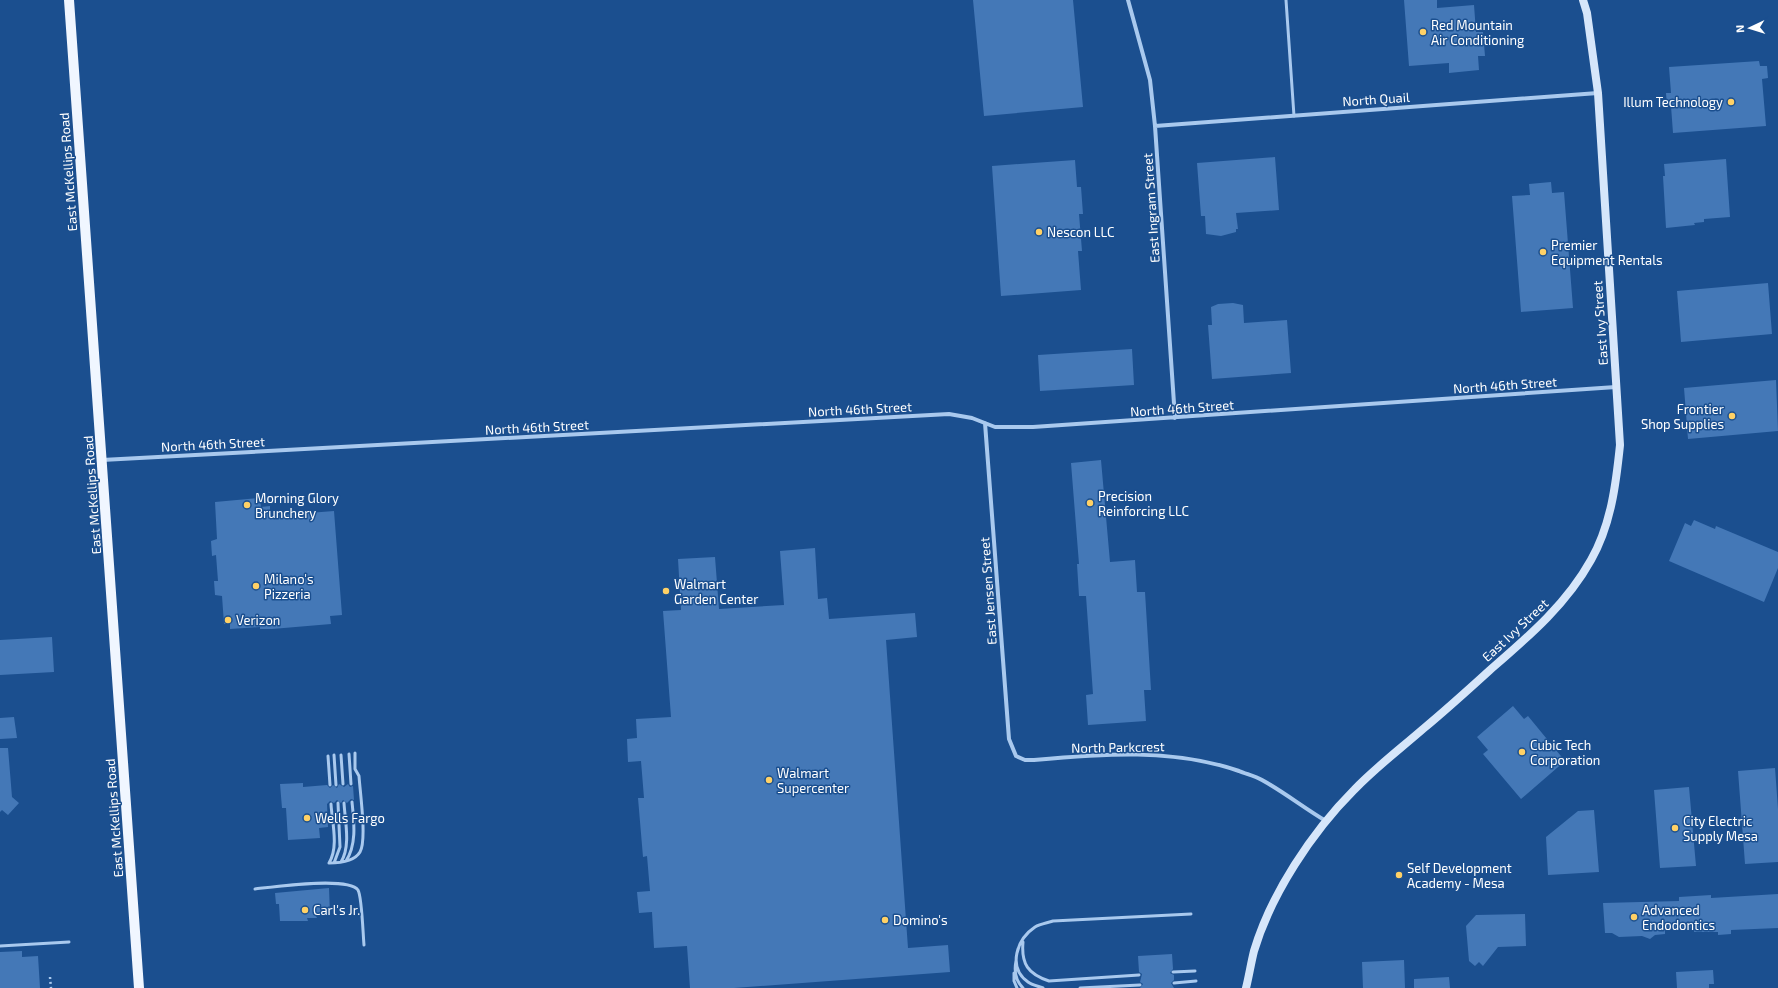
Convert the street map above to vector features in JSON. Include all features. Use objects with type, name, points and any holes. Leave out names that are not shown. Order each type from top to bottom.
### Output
[{"type":"main road","name":"East McKellips Road","points":[[69,0],[139,988]]},
{"type":"street","name":"East Ingram Street","points":[[1128,0],[1150,80],[1156,126],[1175,418]]},
{"type":"street","name":"East Ivy Street","points":[[1246,988],[1254,951],[1267,917],[1288,876],[1326,822],[1364,780],[1538,628],[1572,588],[1592,559],[1608,519],[1616,484],[1620,445],[1598,93],[1583,0]]},
{"type":"street","name":"North Quail","points":[[1156,126],[1598,93]]},
{"type":"street","name":"North 46th Street","points":[[102,460],[949,414],[972,418],[995,427],[1033,427],[1617,387]]},
{"type":"street","name":"East Jensen Street","points":[[985,423],[1009,739],[1016,756]]},
{"type":"street","name":"North Parkcrest","points":[[1016,756],[1025,760],[1109,755],[1172,756],[1225,766],[1261,779],[1326,822]]},
{"type":"lane","points":[[1286,0],[1294,116]]},
{"type":"lane","points":[[331,804],[334,847],[329,864],[346,861],[360,853],[364,841],[359,776],[355,769],[355,753]]},
{"type":"lane","points":[[349,754],[351,784]]},
{"type":"lane","points":[[334,755],[336,785]]},
{"type":"lane","points":[[341,755],[343,784]]},
{"type":"lane","points":[[328,756],[330,785]]},
{"type":"lane","points":[[346,861],[350,855],[353,843],[352,802]]},
{"type":"lane","points":[[334,863],[340,847],[338,803]]},
{"type":"lane","points":[[341,862],[344,857],[347,844],[344,803]]},
{"type":"lane","points":[[255,889],[335,882],[351,885],[358,890],[360,899],[364,945]]},
{"type":"lane","points":[[1017,988],[1014,981],[1014,969],[1017,949],[1036,926],[1053,921],[1191,914]]},
{"type":"lane","points":[[1024,940],[1022,951],[1024,962],[1029,971],[1035,976],[1049,980],[1139,975]]},
{"type":"lane","points":[[0,946],[68,942]]},
{"type":"lane","points":[[1016,959],[1018,971],[1028,982],[1043,988]]},
{"type":"lane","points":[[1014,969],[1019,984],[1023,988]]},
{"type":"lane","points":[[1173,972],[1195,971]]},
{"type":"lane","points":[[1174,982],[1196,981]]},
{"type":"lane","points":[[1080,988],[1140,984]]},
{"type":"path","points":[[50,977],[51,988]]},
{"type":"building","points":[[973,0],[1073,0],[1083,107],[984,116]]},
{"type":"building","points":[[1404,0],[1437,0],[1437,8],[1474,5],[1476,32],[1483,32],[1485,56],[1478,56],[1479,70],[1449,73],[1449,63],[1409,66]]},
{"type":"building","name":"Illum Technology","points":[[1759,61],[1760,66],[1767,66],[1768,78],[1762,79],[1766,126],[1673,133],[1671,106],[1667,106],[1666,93],[1671,93],[1669,67]]},
{"type":"building","points":[[1275,157],[1279,210],[1236,213],[1238,229],[1236,229],[1236,232],[1221,236],[1206,234],[1205,216],[1201,216],[1197,163]]},
{"type":"building","points":[[1726,159],[1730,217],[1704,219],[1704,222],[1694,223],[1695,225],[1666,228],[1663,176],[1665,176],[1664,164]]},
{"type":"building","name":"Nescon LLC","points":[[1075,160],[1077,187],[1081,187],[1083,214],[1079,214],[1082,251],[1078,251],[1081,290],[1001,296],[992,166]]},
{"type":"building","name":"Premier Equipment Rentals","points":[[1551,182],[1552,193],[1564,192],[1573,308],[1521,312],[1512,196],[1530,195],[1529,184]]},
{"type":"building","points":[[1768,283],[1772,334],[1681,342],[1677,291]]},
{"type":"building","points":[[1233,303],[1243,305],[1244,323],[1287,320],[1291,373],[1212,379],[1208,325],[1212,325],[1211,307],[1218,304]]},
{"type":"building","points":[[1132,349],[1134,385],[1040,391],[1038,355]]},
{"type":"building","name":"Frontier Shop Supplies","points":[[1776,380],[1778,431],[1688,439],[1684,388]]},
{"type":"building","points":[[1101,460],[1110,562],[1135,560],[1137,592],[1145,592],[1151,690],[1144,690],[1146,721],[1088,725],[1086,695],[1093,694],[1086,596],[1079,596],[1077,564],[1079,564],[1071,463]]},
{"type":"building","points":[[260,498],[261,507],[270,506],[270,516],[334,511],[342,615],[330,616],[331,624],[272,629],[260,629],[260,627],[230,629],[230,624],[224,624],[222,596],[215,595],[214,581],[218,581],[216,555],[212,556],[211,541],[217,539],[215,502]]},
{"type":"building","points":[[1694,520],[1715,529],[1716,526],[1778,552],[1778,568],[1764,602],[1669,561],[1685,523],[1691,526]]},
{"type":"building","name":"Walmart Supercenter","points":[[815,548],[818,599],[827,598],[829,619],[915,613],[917,637],[886,640],[908,948],[948,945],[950,972],[734,988],[690,988],[687,946],[654,948],[652,912],[639,913],[637,892],[650,891],[647,856],[643,857],[638,798],[644,798],[641,761],[628,762],[627,739],[637,738],[636,719],[671,717],[663,611],[681,610],[678,559],[715,557],[719,609],[784,605],[780,551]]},
{"type":"building","points":[[52,637],[54,672],[0,675],[0,640]]},
{"type":"building","name":"Cubic Tech Corporation","points":[[1513,706],[1524,719],[1528,716],[1565,761],[1521,799],[1483,754],[1488,750],[1477,737]]},
{"type":"building","points":[[14,717],[17,738],[0,739],[0,718]]},
{"type":"building","points":[[0,748],[8,748],[12,797],[19,803],[8,815],[2,810],[0,812]]},
{"type":"building","points":[[1775,768],[1778,809],[1778,862],[1745,864],[1738,771]]},
{"type":"building","name":"Wells Fargo","points":[[303,783],[303,787],[327,785],[330,788],[333,785],[337,788],[339,784],[344,787],[348,784],[350,787],[353,786],[354,800],[351,799],[347,803],[343,800],[341,803],[337,800],[334,803],[330,801],[327,804],[328,827],[319,828],[320,838],[288,840],[286,808],[282,808],[280,784]]},
{"type":"building","name":"City Electric Supply Mesa","points":[[1689,787],[1696,866],[1660,868],[1654,790]]},
{"type":"building","points":[[1594,810],[1599,872],[1548,875],[1546,837],[1578,811]]},
{"type":"building","name":"Carl's Jr.","points":[[329,888],[330,915],[316,916],[317,918],[307,918],[308,921],[280,921],[279,904],[276,904],[275,893]]},
{"type":"building","points":[[1778,894],[1778,928],[1731,930],[1731,934],[1718,935],[1718,932],[1694,932],[1694,928],[1665,929],[1665,934],[1655,935],[1650,939],[1642,936],[1619,937],[1612,933],[1605,933],[1603,903],[1679,901],[1679,897],[1711,895],[1711,898]]},
{"type":"building","points":[[1525,914],[1526,946],[1498,947],[1483,966],[1479,962],[1475,966],[1469,961],[1466,926],[1476,915]]},
{"type":"building","points":[[22,951],[22,957],[38,956],[40,988],[0,988],[0,952]]},
{"type":"building","points":[[1172,954],[1173,969],[1170,973],[1174,975],[1174,980],[1171,983],[1174,988],[1140,988],[1143,984],[1140,982],[1142,974],[1139,972],[1138,956]]},
{"type":"building","points":[[1404,960],[1405,988],[1363,988],[1362,962]]},
{"type":"building","points":[[1713,970],[1714,984],[1709,984],[1709,988],[1677,988],[1676,972]]},
{"type":"building","points":[[1449,977],[1450,988],[1414,988],[1414,979]]},
{"type":"place","name":"Red Mountain Air Conditioning","points":[[1423,32]]},
{"type":"place","name":"Illum Technology","points":[[1731,102]]},
{"type":"place","name":"Nescon LLC","points":[[1039,232]]},
{"type":"place","name":"Premier Equipment Rentals","points":[[1543,252]]},
{"type":"place","name":"Frontier Shop Supplies","points":[[1732,416]]},
{"type":"place","name":"Precision Reinforcing LLC","points":[[1090,503]]},
{"type":"place","name":"Morning Glory Brunchery","points":[[247,505]]},
{"type":"place","name":"Milano's Pizzeria","points":[[256,586]]},
{"type":"place","name":"Walmart Garden Center","points":[[666,591]]},
{"type":"place","name":"Verizon","points":[[228,620]]},
{"type":"place","name":"Cubic Tech Corporation","points":[[1522,752]]},
{"type":"place","name":"Walmart Supercenter","points":[[769,780]]},
{"type":"place","name":"Wells Fargo","points":[[307,818]]},
{"type":"place","name":"City Electric Supply Mesa","points":[[1675,828]]},
{"type":"place","name":"Self Development Academy - Mesa","points":[[1399,875]]},
{"type":"place","name":"Carl's Jr.","points":[[305,910]]},
{"type":"place","name":"Advanced Endodontics","points":[[1634,917]]},
{"type":"place","name":"Domino's","points":[[885,920]]}]
